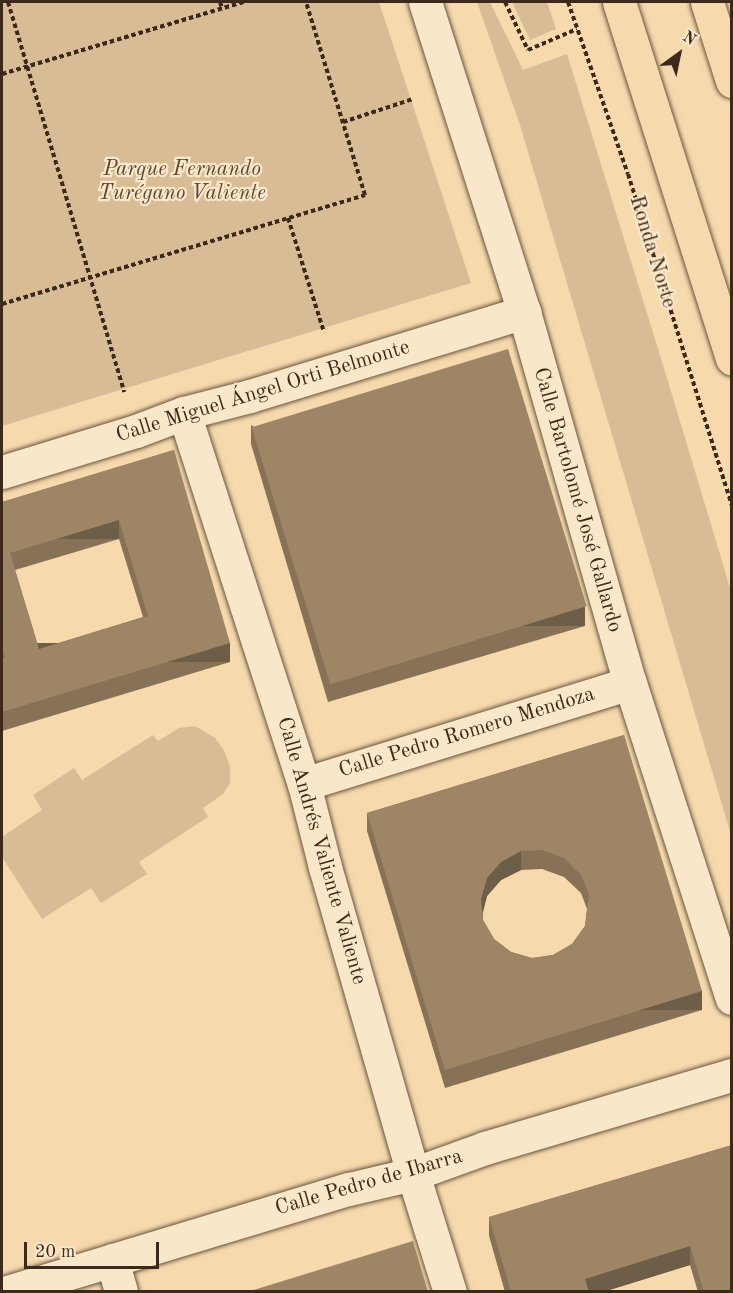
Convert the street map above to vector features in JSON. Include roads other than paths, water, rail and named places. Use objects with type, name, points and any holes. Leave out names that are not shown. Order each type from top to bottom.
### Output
[{"type":"highway","name":"Ronda Norte","points":[[619,2],[732,359]]},
{"type":"highway","points":[[707,2],[732,81]]},
{"type":"street","name":"Calle Bartolomé José Gallardo","points":[[425,2],[454,86],[524,312],[630,683],[732,998]]},
{"type":"street","name":"Calle Miguel Ángel Orti Belmonte","points":[[2,472],[136,431],[184,413],[524,312]]},
{"type":"street","name":"Calle Andrés Valiente Valiente","points":[[184,413],[304,784],[325,867],[413,1174],[450,1292]]},
{"type":"street","name":"Calle Pedro Romero Mendoza","points":[[304,784],[630,683]]},
{"type":"street","name":"Calle Pedro de Ibarra","points":[[7,1292],[349,1188],[413,1174],[485,1148],[732,1075]]},
{"type":"street","points":[[112,1260],[121,1292]]},
{"type":"park label","name":"Parque Fernando Turégano Valiente","points":[[182,182]]}]
